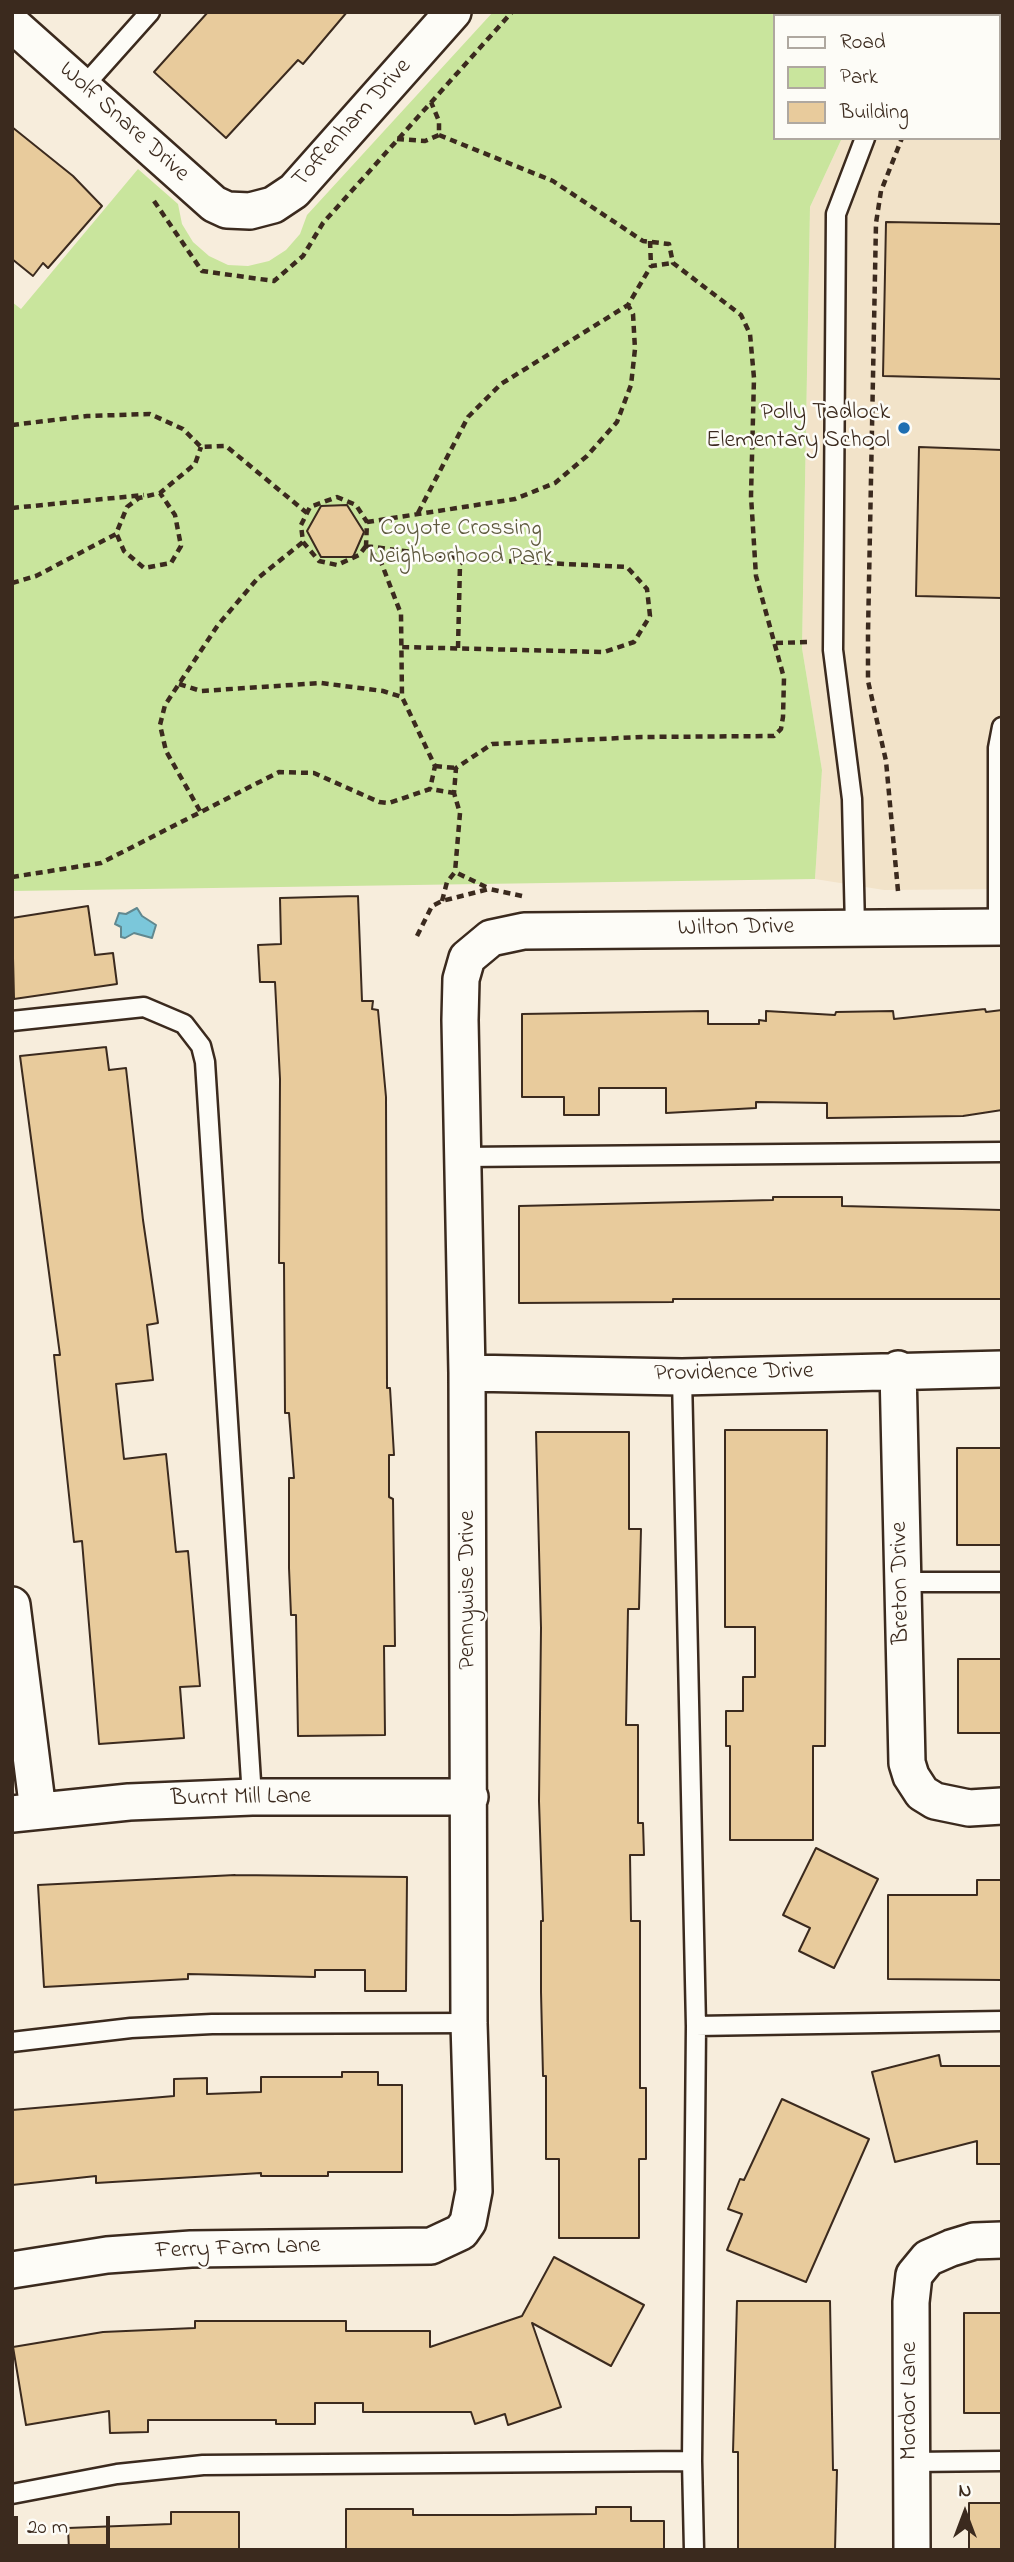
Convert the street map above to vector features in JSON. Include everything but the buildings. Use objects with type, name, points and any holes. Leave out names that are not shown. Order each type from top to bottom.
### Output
[{"type":"street","name":"Toffenham Drive","points":[[239,211],[273,205],[294,191],[453,12]]},
{"type":"street","name":"Wolf Snare Drive","points":[[12,24],[214,204],[239,211]]},
{"type":"street","name":"Wilton Drive","points":[[474,949],[491,938],[524,931],[1000,927]]},
{"type":"street","name":"Pennywise Drive","points":[[461,2232],[472,2209],[474,2191],[469,2023],[467,1373],[461,979],[467,958],[474,949]]},
{"type":"street","name":"Providence Drive","points":[[467,1373],[682,1377],[898,1369],[1002,1369]]},
{"type":"street","name":"Breton Drive","points":[[898,1369],[907,1763],[911,1776],[922,1793],[947,1805],[1002,1807]]},
{"type":"street","points":[[12,1605],[25,1813]]},
{"type":"street","name":"Burnt Mill Lane","points":[[25,1813],[129,1802],[251,1797],[470,1797]]},
{"type":"street","name":"Ferry Farm Lane","points":[[12,2270],[107,2255],[191,2249],[431,2246],[461,2232]]},
{"type":"street","name":"Mordor Lane","points":[[912,2550],[911,2289],[914,2275],[928,2258],[974,2241],[1002,2240]]},
{"type":"lane","points":[[83,87],[150,12]]},
{"type":"lane","points":[[855,928],[852,799],[833,650],[836,214],[863,140]]},
{"type":"lane","points":[[1000,927],[998,748],[1002,727]]},
{"type":"lane","points":[[12,1021],[144,1007],[165,1013],[184,1024],[201,1046],[205,1062],[251,1797]]},
{"type":"lane","points":[[463,1157],[1002,1152]]},
{"type":"lane","points":[[682,1377],[696,2026],[692,2461],[694,2550]]},
{"type":"lane","points":[[902,1583],[1002,1582]]},
{"type":"lane","points":[[696,2026],[1002,2021]]},
{"type":"lane","points":[[12,2042],[131,2028],[212,2024],[469,2023]]},
{"type":"lane","points":[[12,2494],[117,2474],[203,2465],[692,2461]]},
{"type":"lane","points":[[912,2462],[1002,2461]]},
{"type":"path","points":[[431,102],[439,121],[439,135]]},
{"type":"path","points":[[397,139],[425,141],[439,135],[553,181],[643,241],[669,244],[673,262],[741,315],[750,334],[754,378],[751,496],[756,576],[784,678],[781,729],[774,736],[642,737],[492,744],[456,768],[435,766]]},
{"type":"path","points":[[898,891],[886,761],[869,681],[869,633],[876,223],[881,191],[901,140]]},
{"type":"path","points":[[418,513],[468,417],[501,384],[628,305],[651,266],[650,241]]},
{"type":"path","points":[[651,266],[673,262]]},
{"type":"path","points":[[367,522],[418,513],[460,510],[515,499],[555,483],[587,456],[617,422],[631,386],[635,349],[633,314],[628,305]]},
{"type":"path","points":[[12,425],[87,416],[150,414],[183,429],[201,447],[226,446],[307,513]]},
{"type":"path","points":[[12,583],[36,576],[116,534],[127,507],[139,498],[160,494],[195,464],[201,447]]},
{"type":"path","points":[[12,508],[160,494]]},
{"type":"path","points":[[116,534],[124,551],[144,568],[171,563],[181,546],[176,515],[160,494]]},
{"type":"path","points":[[337,497],[356,505],[367,522],[366,546],[359,555],[337,565],[319,561],[303,542],[301,525],[310,507],[337,497]]},
{"type":"path","points":[[200,811],[166,751],[160,725],[165,705],[199,650],[258,578],[303,542]]},
{"type":"path","points":[[366,546],[465,559],[627,567],[647,589],[650,616],[634,642],[604,652],[401,647]]},
{"type":"path","points":[[366,546],[381,562],[401,614],[402,697],[435,766],[430,789]]},
{"type":"path","points":[[458,648],[460,564],[465,559]]},
{"type":"path","points":[[776,643],[808,642]]},
{"type":"path","points":[[179,684],[201,691],[321,683],[383,691],[402,697]]},
{"type":"path","points":[[442,901],[447,882],[455,872],[460,813],[454,793],[456,768]]},
{"type":"path","points":[[12,877],[101,863],[279,772],[314,773],[379,802],[389,803],[430,789],[454,793]]},
{"type":"path","points":[[455,872],[489,889]]},
{"type":"shaded area","name":"Polly Tadlock Elementary School","points":[[1002,12],[1002,889],[884,890],[815,879],[822,770],[802,648],[810,207],[841,140],[1000,140],[1000,14],[844,14]]},
{"type":"green space","name":"Coyote Crossing Neighborhood Park","points":[[493,12],[844,12],[772,14],[772,140],[841,140],[810,207],[802,648],[822,770],[815,879],[12,891],[12,302],[21,309],[138,169],[178,204],[182,224],[193,242],[209,256],[228,265],[248,266],[269,261],[286,250],[300,234],[307,215]]},
{"type":"water","points":[[137,908],[142,916],[156,925],[152,938],[134,933],[125,938],[121,937],[121,927],[115,924],[119,913],[126,914]]},
{"type":"place","name":"Polly Tadlock Elementary School","points":[[904,428]]}]
